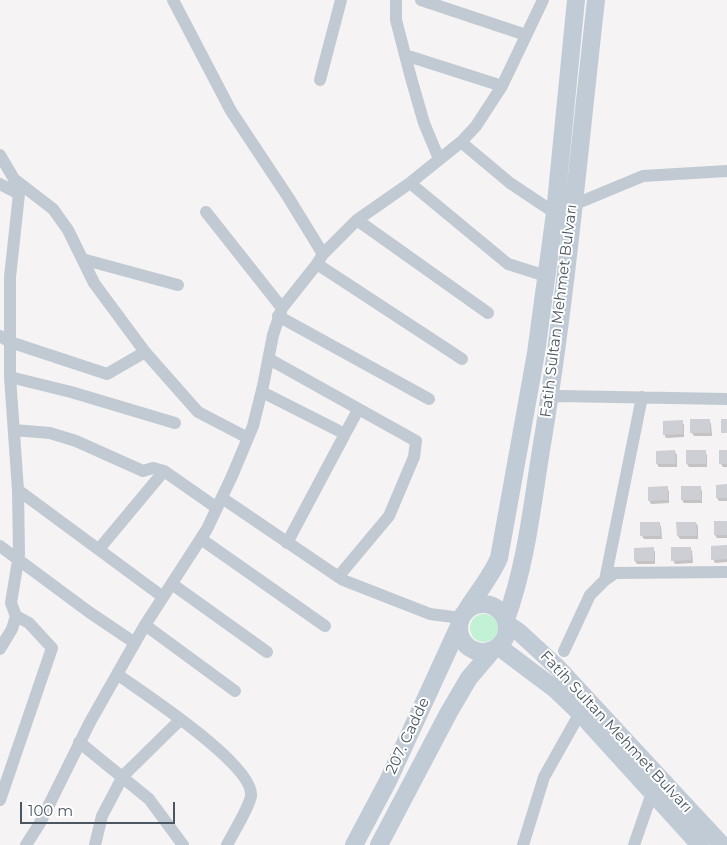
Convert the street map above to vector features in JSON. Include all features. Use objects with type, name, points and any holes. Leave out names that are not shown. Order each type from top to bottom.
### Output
[{"type":"main road","name":"Fatih Sultan Mehmet Bulvarı","points":[[462,618],[476,594],[493,573],[499,558],[536,353],[555,212],[576,0]]},
{"type":"main road","name":"Fatih Sultan Mehmet Bulvarı","points":[[596,0],[550,398],[524,553],[506,622],[520,632],[558,668],[722,845]]},
{"type":"main road","points":[[488,604],[502,612],[506,622],[507,632],[504,640],[495,649],[484,653],[468,648],[460,634],[462,618],[473,606],[488,604]]},
{"type":"main road","name":"207. Cadde","points":[[354,845],[388,781],[462,618]]},
{"type":"main road","name":"Fatih Sultan Mehmet Bulvarı","points":[[495,649],[555,689],[580,713],[700,845]]},
{"type":"main road","name":"207. Cadde","points":[[379,845],[469,678],[495,649]]},
{"type":"street","points":[[173,0],[231,111],[288,197],[320,259],[462,359]]},
{"type":"street","points":[[320,80],[341,0]]},
{"type":"street","points":[[396,0],[396,20],[405,55],[424,123],[439,159]]},
{"type":"street","points":[[421,0],[526,35]]},
{"type":"street","points":[[26,845],[40,823],[79,742],[117,674],[163,597],[201,539],[219,503],[253,426],[280,312],[320,259],[358,220],[410,184],[461,142],[476,126],[502,86],[543,0]]},
{"type":"street","points":[[405,55],[502,86]]},
{"type":"street","points":[[461,142],[510,183],[555,212]]},
{"type":"street","points":[[0,155],[14,178],[18,194],[5,274],[5,339],[10,377],[18,490],[18,559],[11,604]]},
{"type":"street","points":[[573,205],[643,176],[727,171]]},
{"type":"street","points":[[14,178],[53,209],[68,230],[94,283],[145,352],[198,412],[248,438]]},
{"type":"street","points":[[0,184],[18,194]]},
{"type":"street","points":[[410,184],[508,264],[546,276]]},
{"type":"street","points":[[206,212],[280,312],[429,399]]},
{"type":"street","points":[[358,220],[488,313]]},
{"type":"street","points":[[82,259],[178,285]]},
{"type":"street","points":[[5,339],[107,374],[145,352]]},
{"type":"street","points":[[269,359],[416,441],[414,457],[389,516],[338,577]]},
{"type":"street","points":[[10,377],[71,392],[175,423]]},
{"type":"street","points":[[262,392],[345,434]]},
{"type":"street","points":[[550,398],[558,396],[727,399]]},
{"type":"street","points":[[605,580],[642,397]]},
{"type":"street","points":[[0,408],[13,415]]},
{"type":"street","points":[[288,543],[358,410]]},
{"type":"street","points":[[14,430],[50,433],[76,440],[143,471],[153,468],[164,471],[288,543],[343,580],[430,614],[462,618]]},
{"type":"street","points":[[99,549],[164,471]]},
{"type":"street","points":[[18,490],[163,597]]},
{"type":"street","points":[[201,539],[325,626]]},
{"type":"street","points":[[0,546],[89,612],[135,643]]},
{"type":"street","points":[[564,651],[590,595],[615,573],[727,572]]},
{"type":"street","points":[[172,584],[267,652]]},
{"type":"street","points":[[0,595],[11,604],[16,616],[29,623],[52,648],[0,800]]},
{"type":"street","points":[[0,649],[12,629],[16,616]]},
{"type":"street","points":[[145,626],[235,691]]},
{"type":"street","points":[[117,674],[219,750],[243,773],[251,796],[227,845]]},
{"type":"street","points":[[523,845],[544,777],[580,713]]},
{"type":"street","points":[[95,845],[102,816],[123,776],[180,720]]},
{"type":"street","points":[[79,742],[149,799],[183,845]]},
{"type":"street","points":[[634,845],[652,793]]},
{"type":"green space","points":[[484,614],[494,618],[498,628],[494,638],[484,642],[474,638],[470,628],[474,618]]},
{"type":"building","points":[[690,419],[710,419],[710,433],[690,433]]},
{"type":"building","points":[[721,419],[727,419],[727,433],[721,433]]},
{"type":"building","points":[[683,420],[683,434],[663,435],[663,421]]},
{"type":"building","points":[[675,450],[676,464],[656,464],[656,451]]},
{"type":"building","points":[[686,450],[706,450],[706,464],[686,464]]},
{"type":"building","points":[[719,450],[727,450],[727,464],[719,464]]},
{"type":"building","points":[[727,484],[727,498],[716,498],[716,485]]},
{"type":"building","points":[[668,486],[668,500],[648,501],[648,487]]},
{"type":"building","points":[[681,486],[701,486],[701,500],[681,500]]},
{"type":"building","points":[[714,521],[727,521],[727,535],[714,535]]},
{"type":"building","points":[[640,522],[660,522],[660,536],[640,536]]},
{"type":"building","points":[[676,522],[696,522],[697,536],[677,536]]},
{"type":"building","points":[[727,545],[727,559],[711,560],[711,546]]},
{"type":"building","points":[[654,547],[654,561],[634,561],[634,548]]},
{"type":"building","points":[[671,547],[691,547],[691,560],[671,561]]}]
